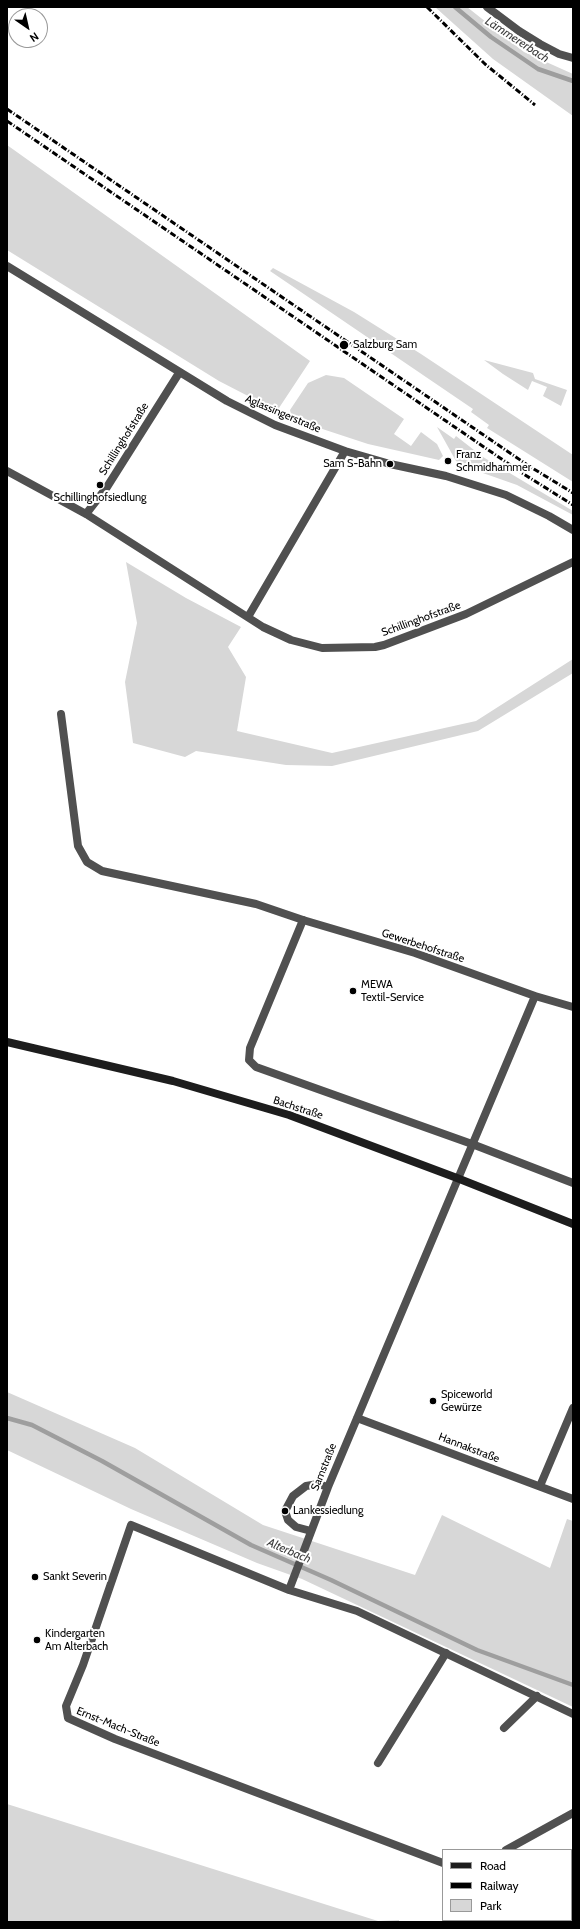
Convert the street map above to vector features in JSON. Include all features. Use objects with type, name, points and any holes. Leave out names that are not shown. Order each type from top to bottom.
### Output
[{"type":"street","points":[[492,8],[540,44],[559,54],[573,58]]},
{"type":"street","name":"Aglassingerstraße","points":[[7,266],[179,373],[227,401],[275,425],[345,451],[390,464],[446,476],[506,495],[549,516],[573,530]]},
{"type":"street","name":"Schillinghofstraße","points":[[86,514],[107,487],[179,373]]},
{"type":"street","points":[[248,617],[345,451]]},
{"type":"street","name":"Schillinghofstraße","points":[[7,471],[86,514],[263,627],[291,640],[322,648],[384,645],[466,614],[573,562]]},
{"type":"street","name":"Gewerbehofstraße","points":[[61,714],[78,846],[86,862],[102,871],[256,904],[303,920],[415,953],[535,996],[573,1007]]},
{"type":"street","points":[[303,920],[250,1048],[249,1060],[256,1067],[472,1144],[573,1183]]},
{"type":"street","points":[[457,1178],[535,996]]},
{"type":"street","name":"Bachstraße","points":[[7,1042],[173,1081],[281,1113],[457,1178],[573,1224]]},
{"type":"street","name":"Samstraße","points":[[289,1590],[328,1487],[457,1178]]},
{"type":"street","points":[[540,1486],[573,1408]]},
{"type":"street","name":"Hannakstraße","points":[[357,1418],[573,1498]]},
{"type":"street","points":[[311,1531],[296,1527],[288,1520],[285,1511],[293,1496],[306,1486],[318,1484],[328,1487]]},
{"type":"street","name":"Ernst-Mach-Straße","points":[[289,1590],[131,1525],[83,1665],[66,1706],[68,1718],[122,1741],[442,1863]]},
{"type":"street","points":[[289,1590],[357,1611],[573,1714]]},
{"type":"street","points":[[378,1763],[446,1653]]},
{"type":"street","points":[[504,1728],[537,1696]]},
{"type":"street","points":[[508,1849],[573,1813]]},
{"type":"green space","points":[[435,7],[467,7],[524,52],[573,74],[573,116],[493,59]]},
{"type":"green space","points":[[7,145],[310,361],[277,411],[219,381],[7,250]]},
{"type":"green space","points":[[273,268],[354,312],[421,354],[573,455],[573,482],[487,428],[489,425],[471,412],[473,409],[270,271]]},
{"type":"green space","points":[[484,360],[533,373],[535,379],[567,390],[561,406],[543,396],[547,387],[532,381],[528,390]]},
{"type":"green space","points":[[326,375],[344,378],[404,419],[394,434],[411,446],[421,432],[437,444],[443,456],[439,460],[368,444],[292,419],[290,410],[308,383]]},
{"type":"green space","points":[[437,427],[454,439],[456,436],[483,457],[573,511],[573,515],[517,485],[463,466],[456,461]]},
{"type":"green space","points":[[126,562],[186,598],[241,627],[228,647],[246,677],[237,731],[332,753],[476,721],[573,659],[573,673],[478,731],[332,766],[286,765],[196,751],[185,757],[133,743],[125,682],[137,623]]},
{"type":"green space","points":[[7,1392],[135,1448],[263,1525],[415,1575],[442,1515],[550,1568],[567,1519],[573,1521],[573,1707],[302,1579],[257,1563],[131,1509],[7,1450]]},
{"type":"green space","points":[[7,1804],[378,1921],[399,1920],[399,1922],[7,1922]]},
{"type":"waterway","name":"Lämmererbach","points":[[455,7],[491,37],[538,69],[573,81]]},
{"type":"waterway","name":"Alterbach","points":[[7,1418],[32,1425],[102,1461],[251,1545],[331,1580],[477,1650],[573,1685]]},
{"type":"railway","points":[[427,7],[485,64],[535,105]]},
{"type":"railway","points":[[7,109],[529,466],[573,493]]},
{"type":"railway","points":[[7,121],[522,473],[573,505]]},
{"type":"place","name":"Salzburg Sam","points":[[344,345]]},
{"type":"place","name":"Franz Schmidhammer","points":[[448,461]]},
{"type":"place","name":"Sam S-Bahn","points":[[390,464]]},
{"type":"place","name":"Schillinghofsiedlung","points":[[100,485]]},
{"type":"place","name":"MEWA Textil-Service","points":[[353,991]]},
{"type":"place","name":"Spiceworld Gewürze","points":[[433,1401]]},
{"type":"place","name":"Lankessiedlung","points":[[285,1511]]},
{"type":"place","name":"Sankt Severin","points":[[35,1577]]},
{"type":"place","name":"Kindergarten Am Alterbach","points":[[37,1640]]}]
